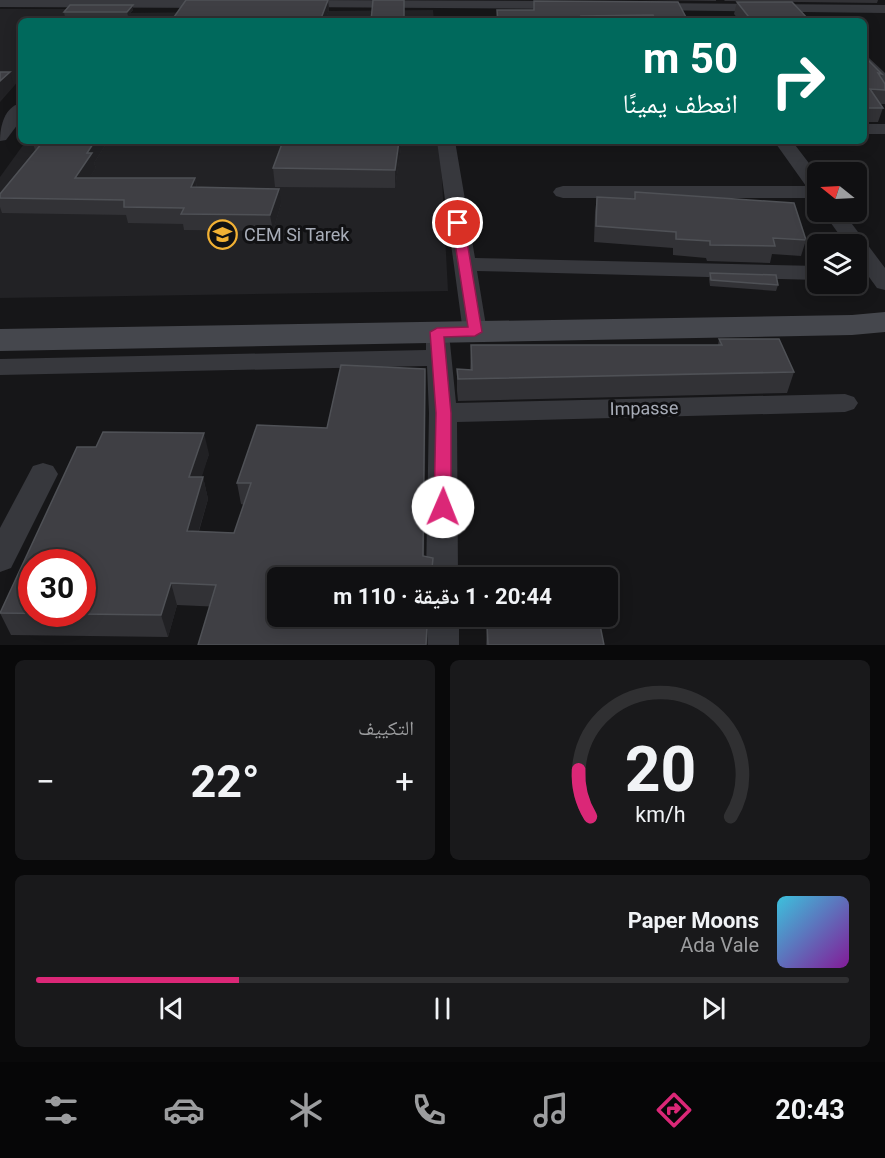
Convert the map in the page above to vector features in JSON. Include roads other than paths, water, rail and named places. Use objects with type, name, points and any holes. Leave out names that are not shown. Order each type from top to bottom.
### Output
[{"type":"main road","points":[[0,340],[439,345],[475,332],[852,325],[885,322]]},
{"type":"street","points":[[88,18],[101,2]]},
{"type":"street","points":[[287,4],[504,2],[575,6]]},
{"type":"street","points":[[0,3],[230,4]]},
{"type":"street","points":[[440,4],[441,18]]},
{"type":"street","points":[[634,6],[885,9]]},
{"type":"street","points":[[693,7],[700,18]]},
{"type":"street","points":[[811,8],[821,18]]},
{"type":"street","points":[[867,64],[885,82]]},
{"type":"street","points":[[0,136],[18,112]]},
{"type":"street","points":[[867,129],[885,129]]},
{"type":"street","points":[[446,144],[475,332]]},
{"type":"street","points":[[785,144],[807,175]]},
{"type":"street","points":[[563,192],[807,191]]},
{"type":"street","points":[[840,222],[876,276]]},
{"type":"street","points":[[463,264],[807,273]]},
{"type":"street","points":[[0,367],[439,345],[443,413],[442,567]]},
{"type":"street","name":"Impasse","points":[[443,413],[845,403]]},
{"type":"street","points":[[0,559],[43,474]]},
{"type":"street","points":[[442,627],[442,645]]},
{"type":"place","name":"CEM Si Tarek","points":[[223,234]]}]
